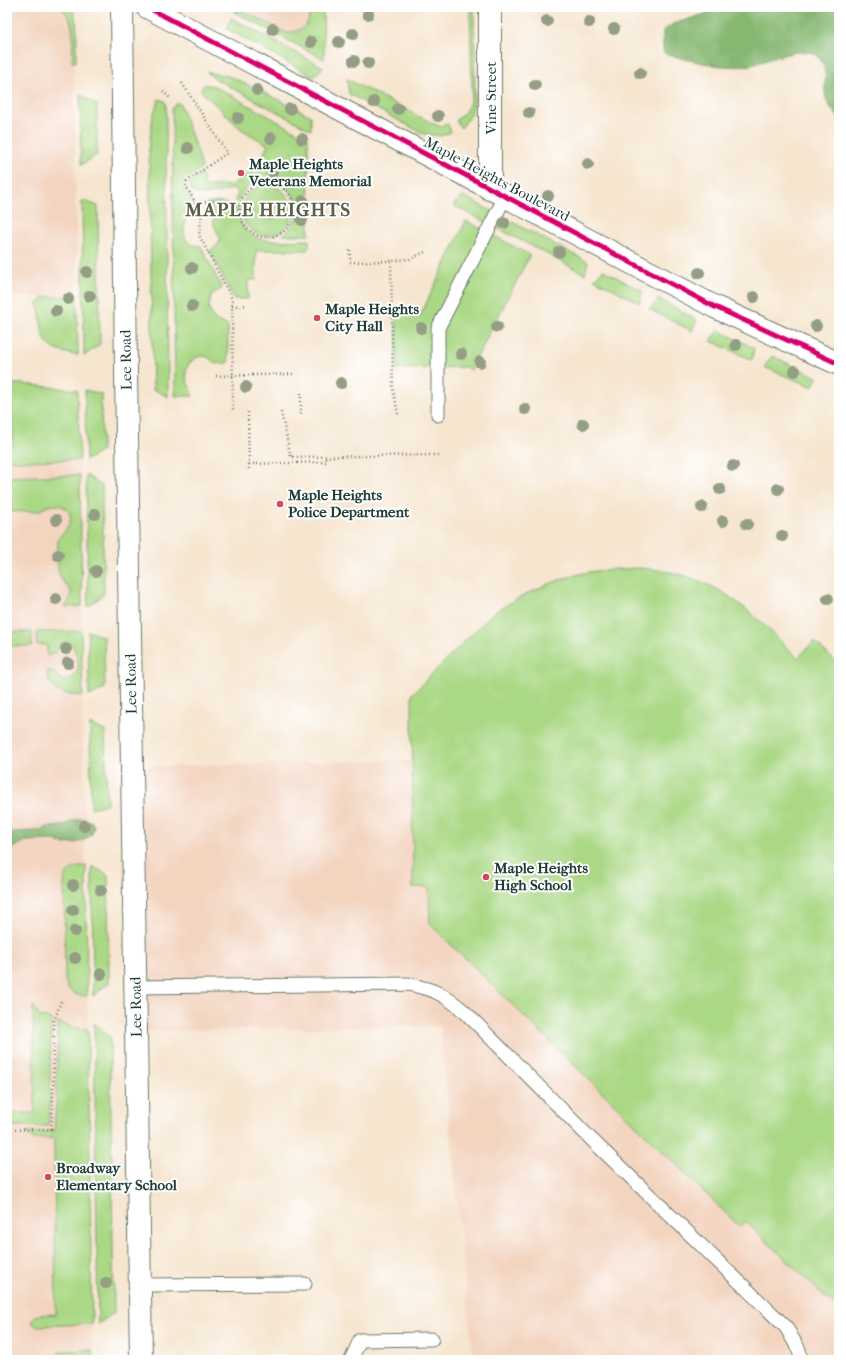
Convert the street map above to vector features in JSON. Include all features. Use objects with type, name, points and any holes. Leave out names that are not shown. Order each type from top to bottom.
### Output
[{"type":"main road","name":"Lee Road","points":[[122,7],[141,1360]]},
{"type":"main road","name":"Maple Heights Boulevard","points":[[147,7],[715,307],[839,364]]},
{"type":"main road","name":"Vine Street","points":[[490,7],[498,193]]},
{"type":"lane","points":[[438,415],[438,328],[498,193]]},
{"type":"lane","points":[[136,988],[408,984],[429,988],[448,998],[466,1013],[598,1145],[786,1327],[799,1350],[801,1360]]},
{"type":"lane","points":[[140,1285],[305,1284]]},
{"type":"lane","points":[[352,1360],[360,1340],[432,1339]]},
{"type":"path","points":[[182,83],[227,152],[187,181],[186,186],[202,214],[199,235],[232,298],[233,412]]},
{"type":"path","points":[[163,91],[171,99]]},
{"type":"path","points":[[272,183],[284,189],[289,195],[293,201],[294,215],[292,222],[283,233],[270,238],[262,237],[250,231],[245,226],[241,220],[240,205],[246,193],[251,188],[258,184],[272,183]]},
{"type":"path","points":[[197,204],[223,200],[240,205]]},
{"type":"path","points":[[350,250],[350,262],[410,259],[427,251]]},
{"type":"path","points":[[391,261],[393,389],[398,414]]},
{"type":"path","points":[[232,306],[248,305]]},
{"type":"path","points":[[216,376],[294,374]]},
{"type":"path","points":[[301,393],[301,415]]},
{"type":"path","points":[[248,412],[249,472]]},
{"type":"path","points":[[281,412],[292,457],[438,455]]},
{"type":"path","points":[[249,464],[326,462],[325,456]]},
{"type":"path","points":[[7,1130],[51,1129],[53,1104],[54,1021],[61,1001]]},
{"type":"shaded area","points":[[7,7],[71,7],[75,17],[76,62],[74,62],[77,296],[15,297],[7,293]]},
{"type":"shaded area","points":[[224,7],[323,7],[324,59],[234,12]]},
{"type":"shaded area","name":"Broadway Elementary School","points":[[80,460],[93,1360],[7,1360],[7,461]]},
{"type":"shaded area","name":"Maple Heights High School","points":[[640,568],[677,574],[703,582],[740,604],[798,658],[814,641],[839,665],[839,1360],[473,1360],[440,1026],[136,1031],[132,767],[412,760],[412,694],[492,614],[506,605],[549,583],[566,577],[601,570]]},
{"type":"green space","points":[[59,7],[71,7],[74,12],[77,26],[76,62],[72,62],[73,32],[69,17],[65,11]]},
{"type":"green space","points":[[310,7],[323,7],[324,59],[234,12],[241,10],[287,33],[293,32],[305,26],[309,18]]},
{"type":"green space","points":[[470,7],[474,7],[475,97],[472,112],[461,128],[456,120],[467,108],[472,93]]},
{"type":"green space","points":[[721,7],[839,7],[839,118],[826,98],[825,72],[822,62],[812,53],[796,52],[751,65],[719,66],[696,62],[664,53],[663,31],[673,24]]},
{"type":"green space","points":[[231,18],[323,67],[314,77],[227,29]]},
{"type":"green space","points":[[207,72],[228,76],[238,80],[311,116],[311,130],[212,77]]},
{"type":"green space","points":[[347,79],[434,124],[440,126],[448,124],[451,132],[440,136],[424,134],[349,94]]},
{"type":"green space","points":[[204,85],[214,86],[308,138],[309,235],[283,235],[295,222],[297,208],[293,196],[284,187],[273,181],[260,181],[247,187],[238,202],[235,201],[238,192],[234,189],[200,195],[194,193],[190,189],[189,182],[202,173],[204,186],[227,185],[228,187],[259,167],[258,165],[268,145],[241,129],[201,91]]},
{"type":"green space","points":[[80,94],[97,105],[97,155],[81,165]]},
{"type":"green space","points":[[159,99],[165,101],[166,105],[168,397],[153,389],[149,146],[153,116]]},
{"type":"green space","points":[[177,103],[180,104],[202,168],[185,179],[184,186],[195,206],[188,211],[184,234],[189,243],[201,246],[222,288],[211,296],[209,310],[215,320],[228,326],[228,363],[215,364],[209,358],[201,356],[191,361],[187,367],[186,377],[193,396],[175,396],[172,109]]},
{"type":"green space","points":[[265,185],[276,187],[284,192],[292,208],[288,225],[281,231],[271,235],[260,235],[252,230],[246,223],[242,215],[243,206],[246,197],[254,190]],"holes":[[[269,203],[277,207],[278,213],[274,219],[267,219],[264,217],[262,210],[266,204]]]},
{"type":"green space","points":[[463,196],[588,262],[585,274],[453,205]]},
{"type":"green space","points":[[82,200],[98,206],[100,344],[84,356]]},
{"type":"green space","points":[[217,202],[238,206],[240,220],[245,229],[253,236],[274,241],[309,240],[309,247],[307,250],[256,250],[256,280],[248,280],[248,299],[234,299],[210,251],[217,246],[220,238],[214,225],[213,210],[206,204]]},
{"type":"green space","points":[[466,221],[530,255],[470,371],[466,367],[397,369],[396,308],[420,316]]},
{"type":"green space","points":[[603,270],[642,291],[640,303],[594,279]]},
{"type":"green space","points":[[77,296],[78,355],[65,353],[56,349],[49,345],[45,340],[38,303],[44,297]]},
{"type":"green space","points":[[659,299],[697,320],[692,331],[649,309]]},
{"type":"green space","points":[[718,330],[754,348],[752,360],[711,341]]},
{"type":"green space","points":[[772,356],[817,377],[813,387],[764,367]]},
{"type":"green space","points":[[11,384],[77,390],[80,460],[7,461],[7,447],[13,446]]},
{"type":"green space","points":[[85,390],[101,394],[102,451],[86,460]]},
{"type":"green space","points":[[80,475],[82,606],[65,607],[71,596],[71,592],[59,573],[58,540],[69,525],[69,511],[61,506],[55,505],[40,511],[7,512],[7,477]]},
{"type":"green space","points":[[86,475],[102,486],[104,591],[104,594],[88,607]]},
{"type":"green space","points":[[640,568],[680,575],[709,585],[724,593],[750,612],[798,658],[814,641],[839,665],[839,1310],[745,1221],[740,1227],[430,924],[429,887],[413,887],[412,694],[492,614],[513,601],[536,589],[572,576],[612,569]]},
{"type":"green space","points":[[81,631],[83,696],[70,695],[59,691],[54,688],[48,678],[47,671],[53,671],[62,680],[67,680],[76,673],[78,668],[78,658],[71,644],[61,644],[56,653],[47,656],[47,645],[37,645],[37,632]]},
{"type":"green space","points":[[88,631],[104,637],[105,688],[89,696]]},
{"type":"green space","points":[[7,632],[32,632],[32,646],[7,646]]},
{"type":"green space","points":[[90,724],[105,731],[107,804],[91,808]]},
{"type":"green space","points":[[77,819],[86,819],[92,822],[94,827],[91,835],[84,840],[76,843],[63,844],[55,840],[26,841],[7,851],[7,832],[36,831],[48,827],[61,826]]},
{"type":"green space","points":[[86,866],[87,996],[72,992],[65,979],[64,884],[68,872],[77,867]]},
{"type":"green space","points":[[92,866],[108,875],[109,983],[93,996]]},
{"type":"green space","points":[[33,1006],[40,1017],[51,1019],[50,1104],[48,1126],[7,1126],[7,1119],[11,1118],[11,1113],[35,1113]]},
{"type":"green space","points":[[58,1022],[74,1028],[88,1029],[92,1324],[37,1326],[34,1325],[32,1321],[35,1316],[42,1314],[56,1314],[54,1138],[33,1139],[27,1133],[54,1131]]},
{"type":"green space","points":[[94,1023],[110,1037],[114,1313],[98,1324]]},
{"type":"green space","points":[[92,1350],[93,1360],[56,1360],[59,1352],[62,1351]]},
{"type":"cycle path","points":[[147,7],[715,307],[839,364]]},
{"type":"place","name":"Maple Heights Veterans Memorial","points":[[241,173]]},
{"type":"place","name":"Maple Heights City Hall","points":[[317,318]]},
{"type":"place","name":"Maple Heights Police Department","points":[[280,504]]},
{"type":"place","name":"Maple Heights High School","points":[[486,877]]},
{"type":"place","name":"Broadway Elementary School","points":[[48,1177]]},
{"type":"district","name":"MAPLE HEIGHTS","points":[[268,209]]}]
